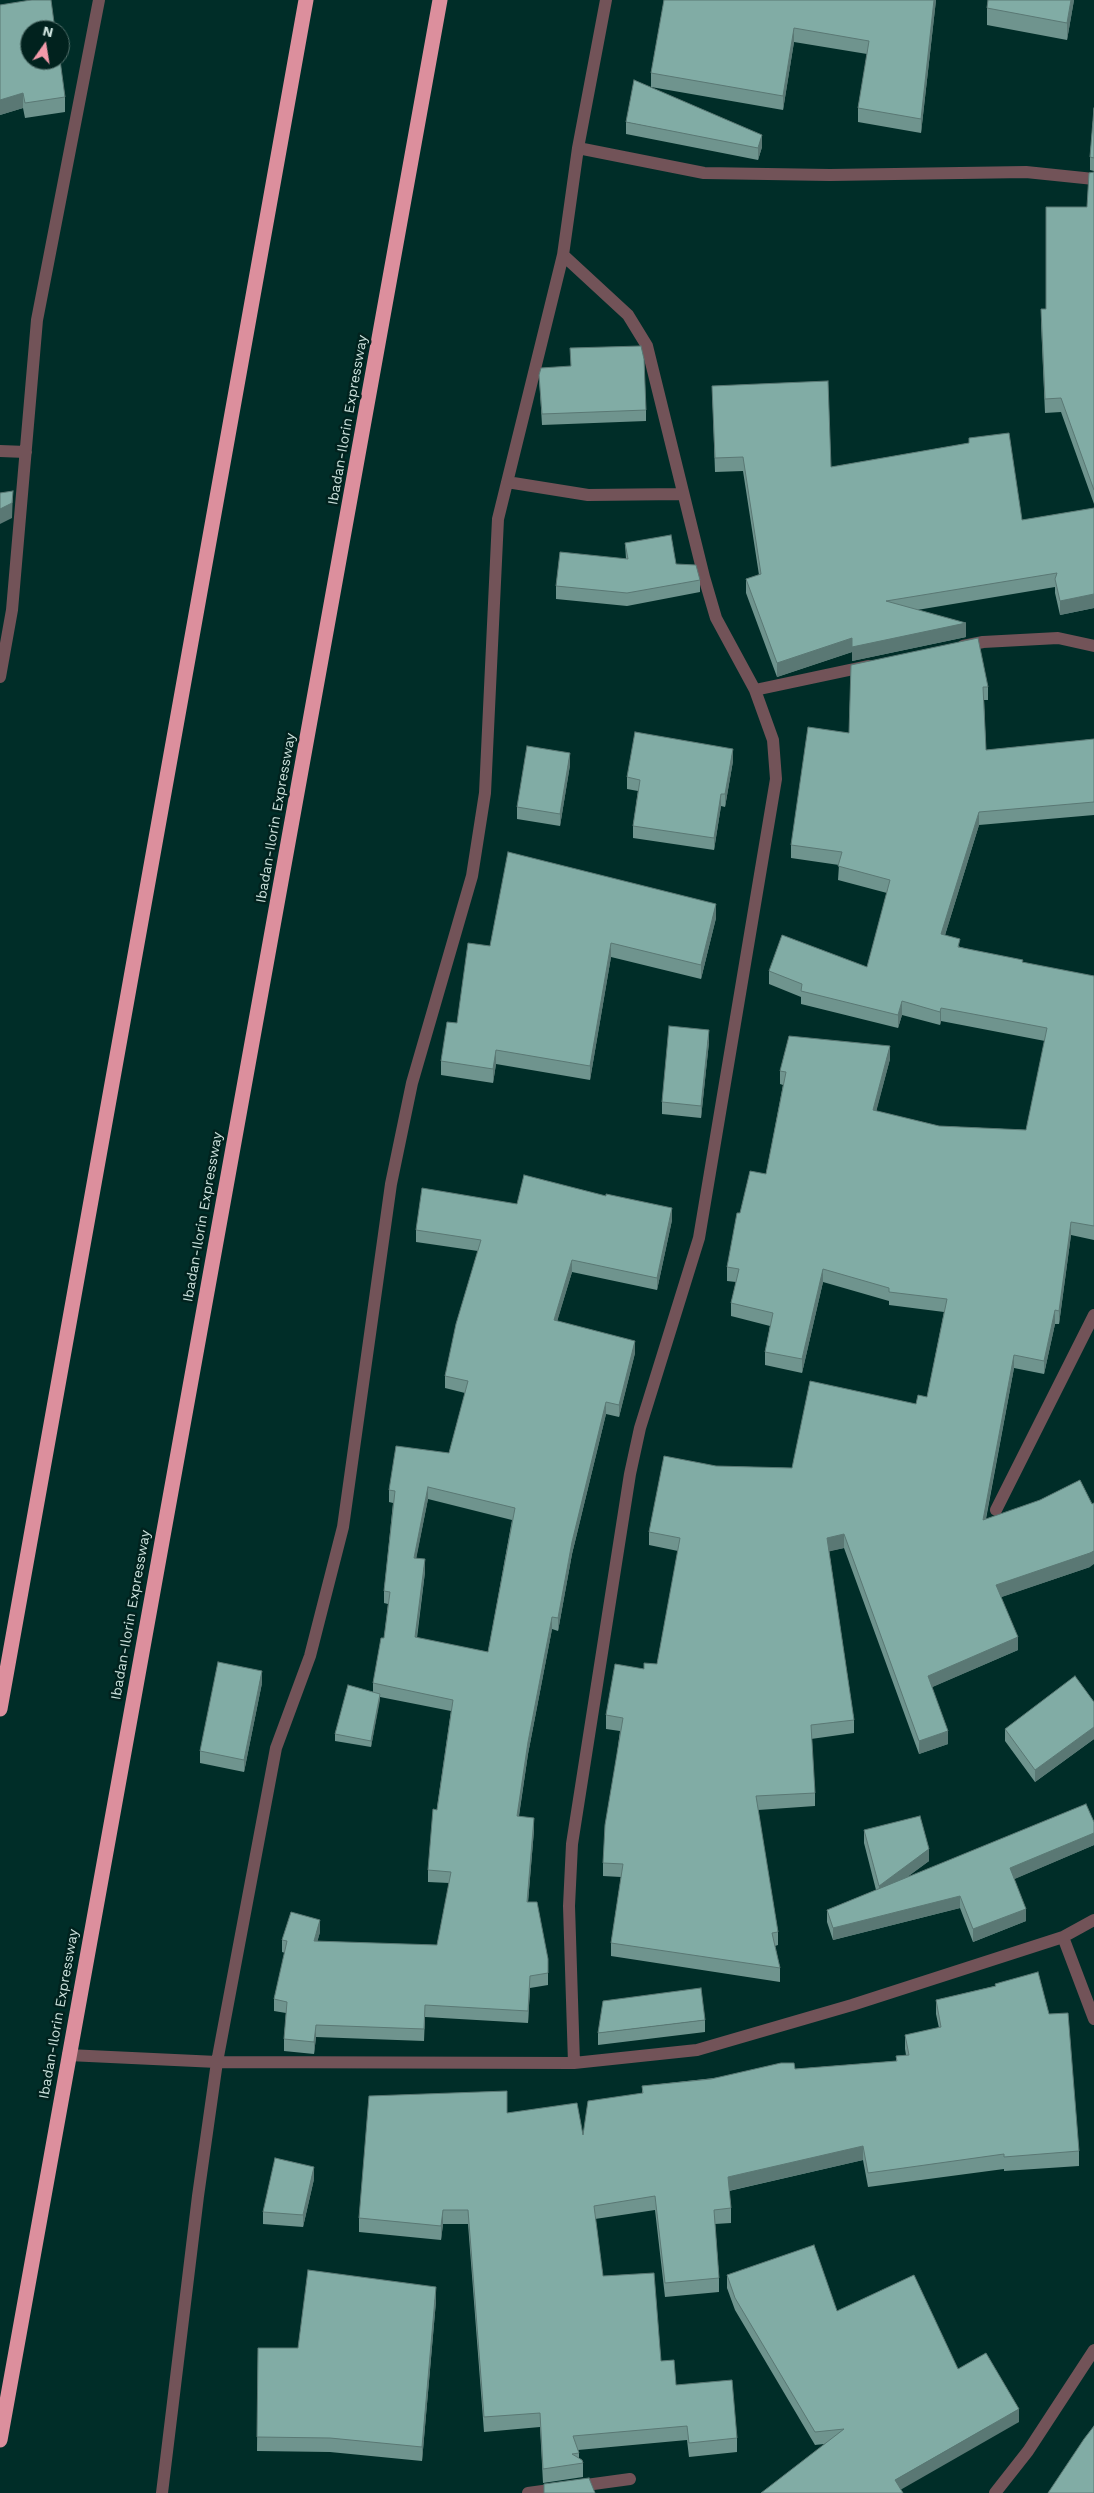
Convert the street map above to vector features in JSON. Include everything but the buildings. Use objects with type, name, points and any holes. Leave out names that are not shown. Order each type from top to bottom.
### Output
[{"type":"highway","points":[[0,1709],[306,0]]},
{"type":"highway","name":"Ibadan-Ilorin Expressway","points":[[0,2440],[440,0]]},
{"type":"street","points":[[0,676],[12,610],[37,320],[99,0]]},
{"type":"street","points":[[162,2493],[198,2196],[217,2062],[276,1748],[310,1656],[343,1527],[391,1184],[412,1083],[472,876],[485,793],[498,519],[563,256],[578,148],[606,0]]},
{"type":"street","points":[[578,148],[704,173],[830,175],[1026,172],[1094,179]]},
{"type":"street","points":[[563,256],[628,315],[647,346],[682,494],[716,618],[756,690],[773,740],[776,779],[699,1238],[640,1428],[630,1474],[572,1844],[569,1906],[574,2063]]},
{"type":"street","points":[[0,451],[26,452]]},
{"type":"street","points":[[507,482],[588,494],[682,494]]},
{"type":"street","points":[[954,648],[983,642],[1058,638],[1094,646]]},
{"type":"street","points":[[756,690],[879,664]]},
{"type":"street","points":[[996,1510],[1094,1315]]},
{"type":"street","points":[[68,2055],[217,2062],[574,2063],[697,2050],[852,2005],[1063,1937],[1094,1920]]},
{"type":"street","points":[[1063,1937],[1094,2019]]},
{"type":"street","points":[[995,2493],[1028,2451],[1094,2350]]},
{"type":"street","points":[[528,2493],[630,2479]]}]
